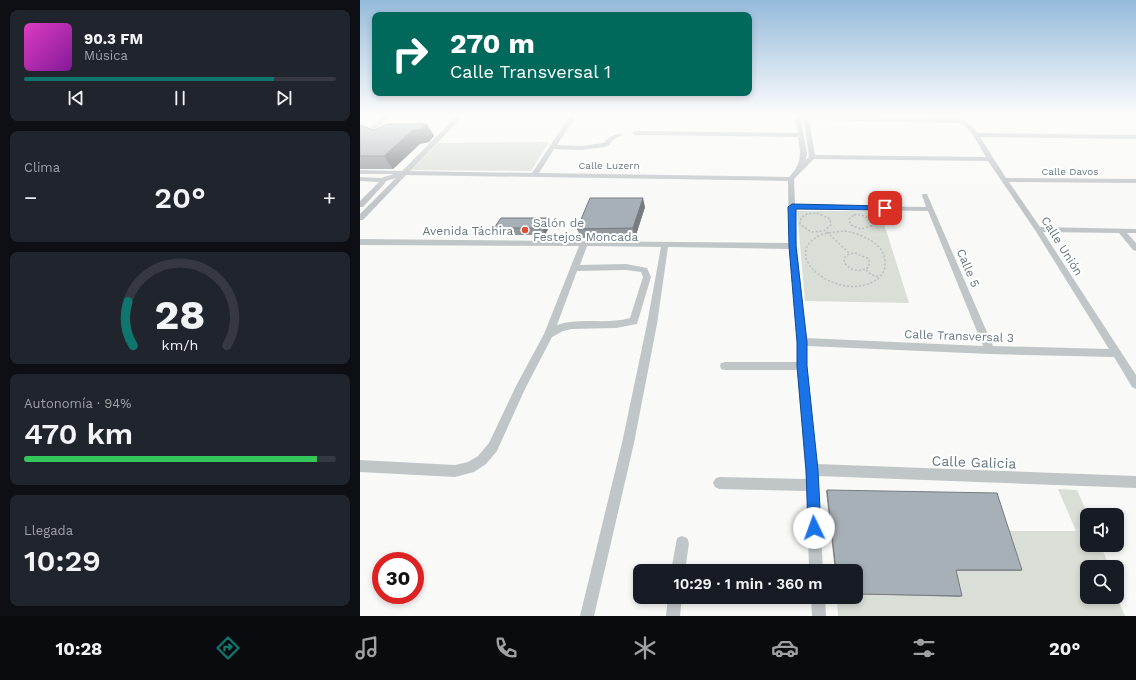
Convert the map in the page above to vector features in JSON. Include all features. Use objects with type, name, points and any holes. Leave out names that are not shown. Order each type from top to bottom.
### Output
[{"type":"street","points":[[360,218],[431,145]]},
{"type":"street","points":[[534,175],[552,147],[582,148],[606,145]]},
{"type":"street","points":[[800,172],[804,153],[803,145]]},
{"type":"street","points":[[810,145],[812,157],[800,172],[791,179],[792,246],[802,342],[802,366],[812,470],[816,564]]},
{"type":"street","name":"Calle Unión","points":[[981,145],[990,160],[1038,229],[1136,384]]},
{"type":"street","points":[[812,157],[990,160]]},
{"type":"street","name":"Calle Luzern","points":[[360,172],[791,179]]},
{"type":"street","points":[[360,179],[382,180],[404,172]]},
{"type":"street","points":[[360,205],[383,182],[382,180]]},
{"type":"street","name":"Calle Davos","points":[[1004,180],[1136,181]]},
{"type":"street","name":"Calle 5","points":[[925,195],[990,350]]},
{"type":"street","points":[[792,207],[930,209]]},
{"type":"street","points":[[1038,229],[1136,231]]},
{"type":"street","points":[[1121,231],[1136,248]]},
{"type":"street","name":"Avenida Táchira","points":[[360,242],[792,246]]},
{"type":"street","points":[[360,466],[455,471],[470,468],[482,460],[493,447],[520,389],[549,334],[584,243]]},
{"type":"street","points":[[587,616],[628,443],[652,324],[665,244]]},
{"type":"street","points":[[549,334],[562,327],[590,324],[624,325],[634,321],[648,277],[644,270],[626,267],[575,268]]},
{"type":"street","name":"Calle Transversal 3","points":[[802,342],[990,350],[1116,353]]},
{"type":"street","points":[[725,366],[802,366]]},
{"type":"street","name":"Calle Galicia","points":[[812,470],[1136,482]]},
{"type":"street","points":[[719,483],[812,485]]},
{"type":"street","points":[[679,564],[682,543]]},
{"type":"street","points":[[673,616],[674,604]]},
{"type":"street","points":[[818,604],[819,616]]},
{"type":"path","points":[[812,213],[826,216],[830,219],[831,226],[826,231],[816,233],[806,230],[800,224],[801,218],[803,215],[812,213]]},
{"type":"path","points":[[861,215],[868,217],[872,221],[872,226],[869,228],[858,228],[849,223],[851,217],[861,215]]},
{"type":"path","points":[[856,234],[858,228]]},
{"type":"path","points":[[826,231],[850,254]]},
{"type":"path","points":[[845,232],[856,234],[874,242],[882,250],[886,259],[885,269],[880,277],[866,285],[843,286],[825,281],[815,274],[807,264],[804,252],[806,247],[814,238],[828,233],[845,232]]},
{"type":"path","points":[[866,270],[869,267],[869,259],[860,254],[850,254],[845,257],[844,262],[852,270],[866,270],[872,275],[880,277]]},
{"type":"shaded area","points":[[436,145],[547,145],[531,171],[411,170]]},
{"type":"shaded area","points":[[797,211],[880,211],[909,303],[805,301]]},
{"type":"shaded area","points":[[1058,489],[1077,490],[1085,508],[1080,508],[1080,552],[1103,552],[1107,560],[1080,560],[1080,604],[1120,604],[1125,616],[838,616],[837,604],[863,604],[863,594],[959,597],[954,571],[1019,571],[1006,531],[1076,531]]},
{"type":"building","points":[[360,145],[397,145],[384,156],[360,156]]},
{"type":"building","points":[[590,198],[643,198],[633,228],[577,229]]},
{"type":"building","points":[[501,218],[547,218],[542,228],[494,228]]},
{"type":"building","points":[[827,490],[997,493],[1022,570],[956,570],[962,596],[863,594],[863,564],[835,564]]},
{"type":"place","name":"Salón de Festejos Moncada","points":[[525,230]]},
{"type":"route","points":[[814,528],[812,470],[802,366],[802,342],[792,246],[792,207],[885,208]]}]
